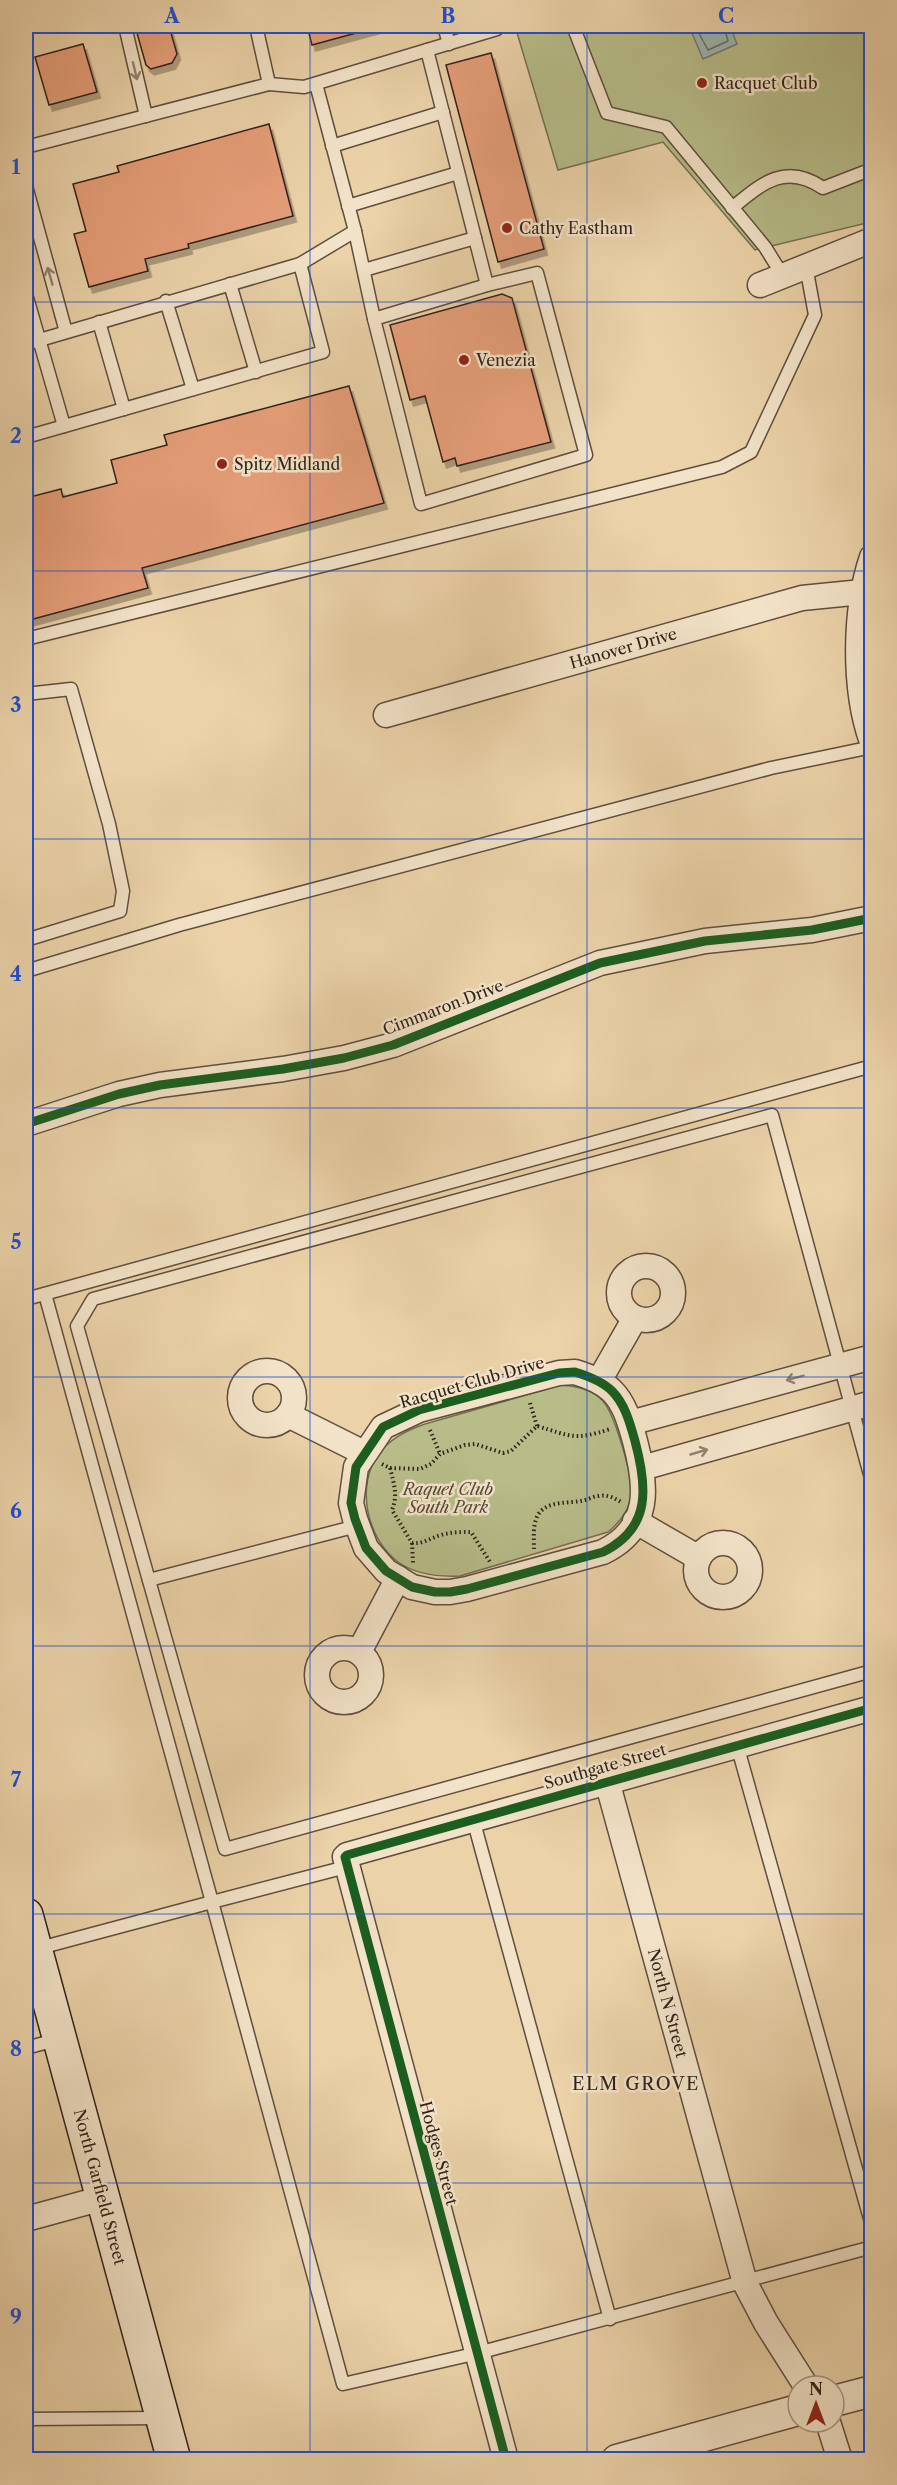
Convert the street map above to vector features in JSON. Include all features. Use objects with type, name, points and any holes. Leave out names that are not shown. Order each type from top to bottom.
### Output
[{"type":"main road","name":"North Garfield Street","points":[[26,1916],[174,2460]]},
{"type":"street","points":[[760,285],[872,240]]},
{"type":"street","points":[[871,740],[859,665],[862,592],[872,557]]},
{"type":"street","name":"Hanover Drive","points":[[386,715],[802,598],[862,592]]},
{"type":"street","name":"Cimmaron Drive","points":[[26,1124],[140,1089],[283,1069],[344,1058],[393,1045],[600,963],[705,941],[812,930],[872,918]]},
{"type":"street","points":[[599,1382],[635,1318]]},
{"type":"street","points":[[616,1428],[872,1357]]},
{"type":"street","name":"Racquet Club Drive","points":[[575,1372],[599,1382],[620,1400],[616,1428],[642,1468],[644,1499],[642,1509],[630,1512],[626,1537],[618,1545],[603,1552],[450,1592],[435,1592],[412,1587],[404,1571],[386,1570],[366,1548],[351,1503],[352,1489],[356,1467],[376,1460],[383,1427],[419,1410],[559,1373],[575,1372]]},
{"type":"street","points":[[642,1468],[862,1406]]},
{"type":"street","points":[[288,1415],[376,1460]]},
{"type":"street","points":[[630,1512],[699,1558]]},
{"type":"street","points":[[358,1652],[404,1571]]},
{"type":"street","name":"Southgate Street","points":[[347,1861],[473,1819],[872,1708]]},
{"type":"street","name":"North N Street","points":[[607,1781],[746,2283],[766,2323],[798,2374]]},
{"type":"street","name":"Hodges Street","points":[[347,1861],[506,2460]]},
{"type":"street","points":[[26,2219],[104,2198]]},
{"type":"street","points":[[846,2398],[872,2391]]},
{"type":"street","points":[[617,2460],[786,2413]]},
{"type":"street","points":[[832,2434],[840,2460]]},
{"type":"lane","points":[[125,26],[146,116]]},
{"type":"lane","points":[[256,26],[269,84]]},
{"type":"lane","points":[[444,26],[449,44]]},
{"type":"lane","points":[[26,147],[269,84],[304,87],[316,84],[497,29],[496,26]]},
{"type":"lane","points":[[573,26],[607,113],[666,127],[765,246],[783,276]]},
{"type":"lane","points":[[427,50],[487,285]]},
{"type":"lane","points":[[316,84],[355,231],[374,319],[421,504],[586,454],[537,273],[487,285],[374,319]]},
{"type":"lane","points":[[332,146],[443,112]]},
{"type":"lane","points":[[732,208],[764,182],[790,176],[813,181],[823,188],[872,169]]},
{"type":"lane","points":[[348,206],[458,173]]},
{"type":"lane","points":[[26,186],[66,332]]},
{"type":"lane","points":[[26,344],[300,264],[355,231]]},
{"type":"lane","points":[[364,270],[475,238]]},
{"type":"lane","points":[[26,437],[323,352],[300,264]]},
{"type":"lane","points":[[26,639],[723,467],[751,452],[815,315],[806,266]]},
{"type":"lane","points":[[230,284],[256,372]]},
{"type":"lane","points":[[26,294],[64,426]]},
{"type":"lane","points":[[166,302],[193,389]]},
{"type":"lane","points":[[99,322],[124,409]]},
{"type":"lane","points":[[26,694],[71,689],[109,824],[123,891],[120,911],[26,940]]},
{"type":"lane","points":[[26,971],[201,919],[871,740]]},
{"type":"lane","points":[[26,1299],[872,1066]]},
{"type":"lane","points":[[872,1482],[862,1406],[839,1366],[772,1115],[93,1299],[77,1326],[225,1849],[872,1671]]},
{"type":"lane","points":[[45,1294],[343,2384],[478,2353],[610,2319],[872,2247]]},
{"type":"lane","points":[[149,1580],[357,1526]]},
{"type":"lane","points":[[737,1745],[872,2226]]},
{"type":"lane","points":[[473,1819],[610,2319]]},
{"type":"lane","points":[[35,1949],[212,1902],[347,1861]]},
{"type":"lane","points":[[26,2048],[60,2039]]},
{"type":"lane","points":[[26,2419],[163,2418]]},
{"type":"path","points":[[529,1399],[537,1426]]},
{"type":"path","points":[[537,1426],[565,1436],[576,1437],[586,1437],[616,1428]]},
{"type":"path","points":[[376,1460],[390,1468],[420,1469],[431,1464],[440,1454],[475,1444],[503,1453],[511,1451],[537,1426]]},
{"type":"path","points":[[429,1427],[440,1454]]},
{"type":"path","points":[[390,1468],[397,1499],[392,1510],[412,1542],[413,1566],[404,1571]]},
{"type":"path","points":[[533,1552],[535,1522],[540,1512],[560,1502],[576,1502],[600,1495],[613,1497],[630,1512]]},
{"type":"path","points":[[412,1542],[421,1544],[439,1535],[471,1532],[491,1564]]},
{"type":"path","points":[[527,1554],[544,1549]]},
{"type":"path","points":[[482,1566],[501,1561]]},
{"type":"green space","name":"Racquet Club","points":[[515,26],[871,26],[871,222],[755,250],[663,142],[558,170]]},
{"type":"green space","name":"Raquet Club South Park","points":[[561,1385],[584,1389],[599,1397],[608,1408],[618,1433],[630,1477],[631,1498],[625,1513],[612,1529],[460,1576],[420,1572],[398,1562],[387,1552],[372,1526],[366,1496],[367,1481],[372,1466],[379,1453],[389,1443],[400,1435],[425,1424]]},
{"type":"water","points":[[689,26],[730,26],[737,44],[703,59]]},
{"type":"building","points":[[135,26],[169,26],[177,54],[172,63],[151,69],[146,65]]},
{"type":"building","points":[[307,26],[382,26],[312,45]]},
{"type":"building","points":[[83,44],[97,92],[49,105],[35,57]]},
{"type":"building","points":[[491,53],[544,249],[498,262],[446,65]]},
{"type":"building","points":[[269,124],[293,216],[188,244],[189,248],[145,259],[148,271],[89,287],[74,234],[86,231],[73,184],[119,172],[117,166]]},
{"type":"building","name":"Venezia","points":[[502,294],[512,298],[551,442],[457,466],[455,458],[443,462],[425,396],[410,400],[390,325]]},
{"type":"building","points":[[349,386],[384,503],[142,568],[148,588],[26,621],[26,498],[61,489],[63,497],[117,483],[111,460],[167,445],[164,435]]},
{"type":"cycle path","points":[[26,1124],[119,1094],[160,1085],[283,1069],[344,1058],[393,1045],[600,963],[705,941],[812,930],[872,918]]},
{"type":"cycle path","points":[[575,1372],[608,1387],[624,1408],[629,1421],[639,1458],[643,1490],[638,1518],[630,1531],[619,1542],[603,1552],[450,1592],[435,1592],[412,1587],[386,1571],[366,1548],[351,1503],[356,1467],[383,1427],[419,1410],[559,1373],[575,1372]]},
{"type":"cycle path","points":[[506,2460],[345,1857],[872,1708]]},
{"type":"place","name":"Racquet Club","points":[[702,83]]},
{"type":"place","name":"Cathy Eastham","points":[[507,228]]},
{"type":"place","name":"Venezia","points":[[464,360]]},
{"type":"place","name":"Spitz Midland","points":[[222,464]]},
{"type":"district","name":"ELM GROVE","points":[[636,2084]]}]
